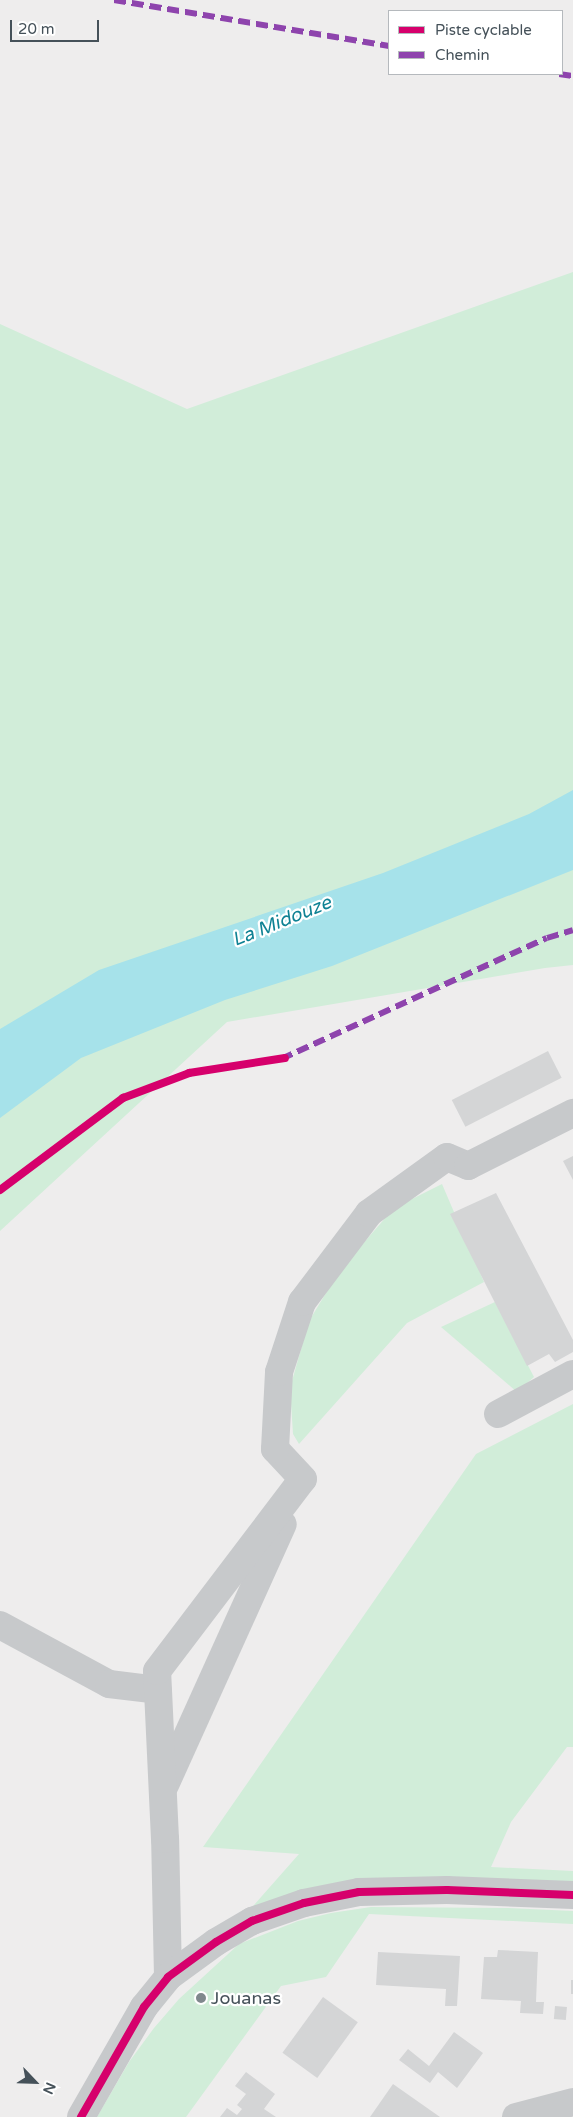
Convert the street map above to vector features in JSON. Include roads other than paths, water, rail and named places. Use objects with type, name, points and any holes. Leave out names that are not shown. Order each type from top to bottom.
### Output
[{"type":"street","points":[[303,1479],[275,1449],[278,1372],[302,1302],[369,1213],[447,1157],[468,1166],[573,1113]]},
{"type":"street","points":[[498,1414],[573,1374]]},
{"type":"street","points":[[168,1976],[163,1791],[157,1670],[303,1479]]},
{"type":"street","points":[[163,1791],[303,1479]]},
{"type":"street","points":[[0,1625],[109,1684],[158,1690]]},
{"type":"street","points":[[81,2117],[144,2007],[168,1976],[216,1942],[252,1921],[304,1903],[359,1892],[447,1890],[573,1895]]},
{"type":"street","points":[[516,2117],[573,2102]]},
{"type":"water","name":"La Midouze","points":[[573,790],[573,870],[332,966],[225,1000],[81,1058],[0,1118],[0,1029],[99,970],[383,873],[529,814]]},
{"type":"place","name":"Jouanas","points":[[201,1998]]}]
